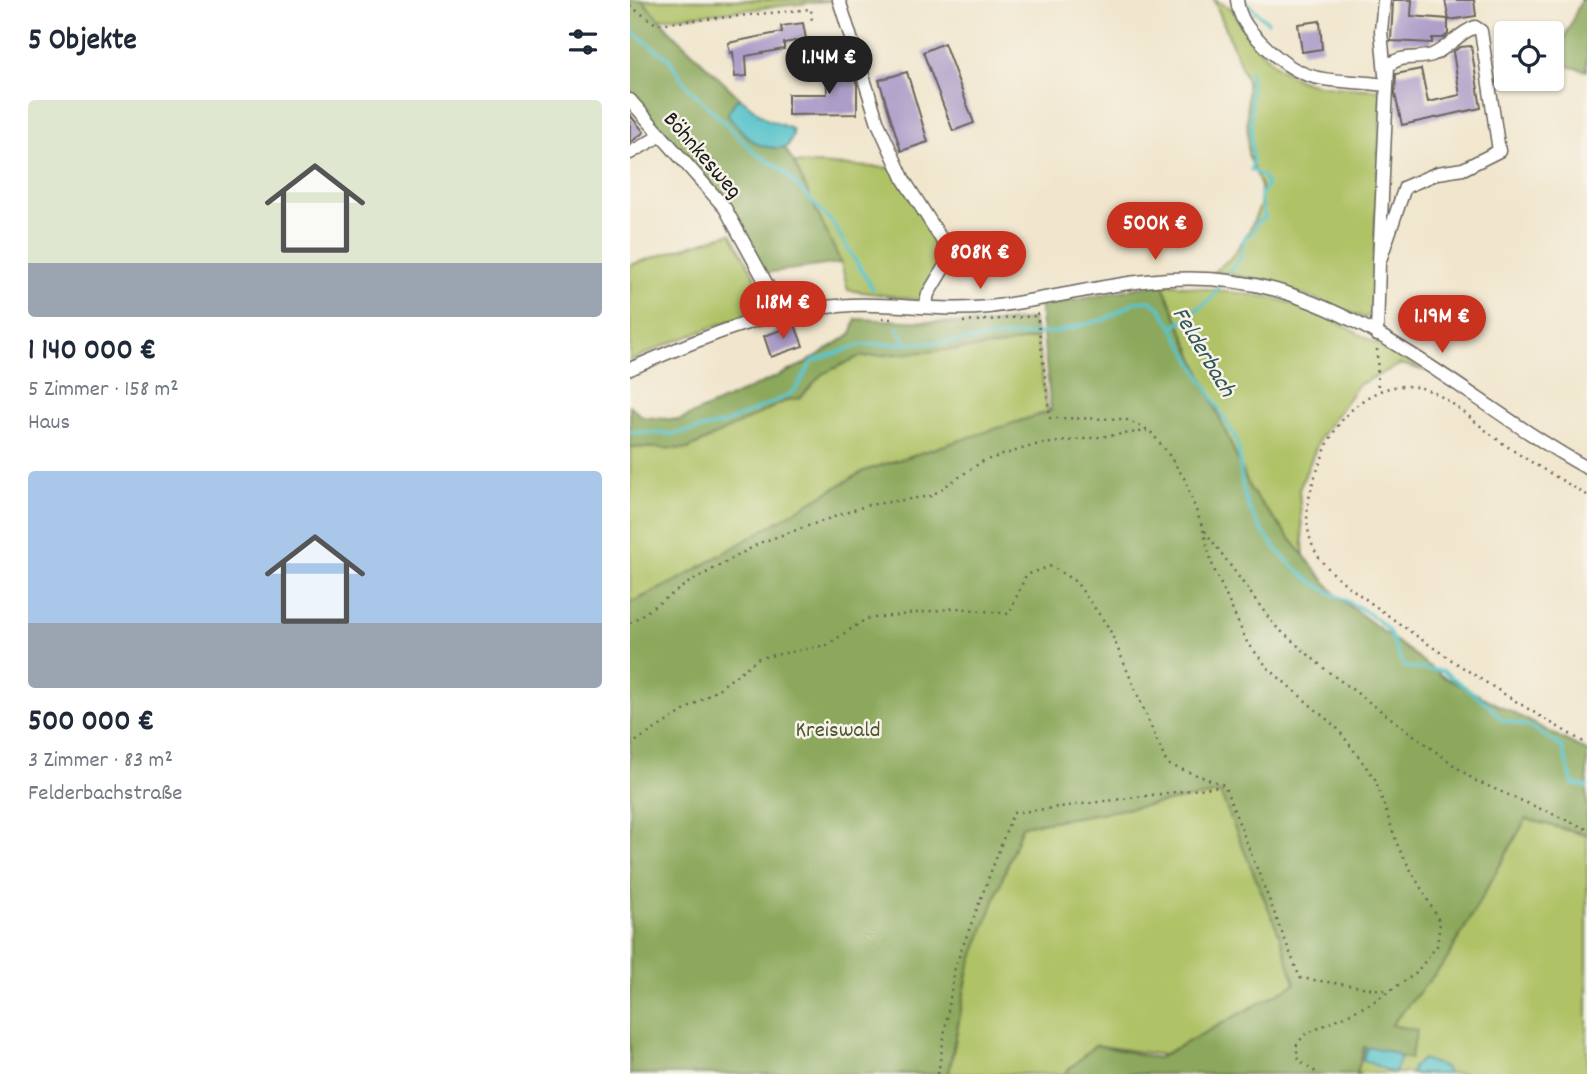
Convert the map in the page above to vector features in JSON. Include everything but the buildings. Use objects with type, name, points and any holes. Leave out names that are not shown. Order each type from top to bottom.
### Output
[{"type":"street","points":[[839,0],[878,123],[904,180],[947,248],[946,264],[928,294],[925,307]]},
{"type":"street","points":[[1237,0],[1240,16],[1251,31],[1273,54],[1298,73],[1330,82],[1386,80]]},
{"type":"street","points":[[1377,335],[1386,80],[1381,31],[1384,0]]},
{"type":"street","points":[[1379,263],[1405,187],[1438,173],[1463,169],[1499,150],[1481,32],[1475,27],[1463,32],[1429,56],[1395,59],[1386,80]]},
{"type":"street","name":"Böhnkesweg","points":[[630,100],[725,208],[782,312]]},
{"type":"street","points":[[630,153],[660,136]]},
{"type":"street","points":[[630,369],[690,341],[782,312],[853,305],[984,307],[1166,277],[1215,279],[1275,290],[1331,310],[1377,335],[1587,468]]},
{"type":"path","points":[[630,6],[656,24],[811,9],[812,23]]},
{"type":"path","points":[[1038,321],[1050,418],[1125,419],[1150,431],[1184,478],[1203,529],[1213,567],[1247,642],[1268,667],[1338,729],[1375,779],[1399,849],[1440,922],[1437,946],[1415,974],[1389,991],[1304,1035],[1296,1046],[1299,1061],[1319,1074]]},
{"type":"path","points":[[1377,335],[1378,391]]},
{"type":"path","points":[[1587,495],[1497,440],[1440,395],[1412,386],[1392,386],[1367,396],[1345,415],[1327,445],[1309,491],[1306,522],[1316,553],[1353,590],[1467,672],[1587,744]]},
{"type":"path","points":[[630,623],[688,583],[762,542],[868,505],[931,496],[983,461],[1035,445],[1150,431]]},
{"type":"path","points":[[1203,529],[1274,625],[1326,670],[1474,780],[1587,829]]},
{"type":"path","points":[[630,745],[717,690],[759,658],[827,645],[866,619],[957,608],[1009,614],[1026,575],[1051,566],[1076,582],[1109,628],[1167,764],[1224,785],[1300,978],[1389,991]]},
{"type":"path","points":[[938,1074],[956,967],[1013,813],[1224,785]]},
{"type":"green space","points":[[630,0],[642,0],[670,31],[775,132],[794,163],[841,263],[765,273],[726,205],[630,92]]},
{"type":"green space","points":[[642,0],[836,0],[659,19]]},
{"type":"green space","points":[[1214,0],[1233,9],[1254,43],[1286,73],[1310,83],[1381,90],[1372,313],[1365,318],[1264,280],[1213,272],[1232,257],[1250,229],[1260,206],[1261,187],[1248,154],[1247,81]]},
{"type":"green space","points":[[1581,0],[1587,0],[1587,71],[1564,65],[1564,40]]},
{"type":"green space","points":[[794,163],[894,168],[944,251],[942,265],[919,300],[848,290],[841,263]]},
{"type":"green space","points":[[731,233],[771,306],[670,343],[630,361],[630,265]]},
{"type":"green space","points":[[1162,283],[1274,298],[1325,315],[1425,371],[1401,364],[1358,385],[1320,438],[1299,490],[1304,556],[1251,491]]},
{"type":"green space","name":"Kreiswald","points":[[1162,283],[1251,491],[1338,597],[1442,676],[1587,751],[1587,834],[1526,819],[1446,961],[1391,1025],[1417,1030],[1410,1059],[1364,1047],[1357,1073],[1360,1074],[1064,1074],[1095,1045],[1158,1058],[1295,984],[1280,936],[1220,793],[1022,826],[969,968],[948,1074],[630,1074],[630,603],[676,581],[864,471],[1051,411],[1040,307]]},
{"type":"green space","points":[[856,319],[983,324],[1033,319],[1037,338],[999,346],[858,357],[822,374],[800,398],[787,400],[688,449],[630,447],[630,406],[643,417],[680,420],[804,364],[851,334]]},
{"type":"green space","points":[[1037,338],[1047,409],[1052,411],[864,471],[676,581],[630,603],[630,447],[688,449],[787,400],[800,398],[822,374],[858,357],[999,346]]},
{"type":"green space","points":[[1221,793],[1280,936],[1296,984],[1163,1055],[1095,1045],[1064,1074],[949,1074],[969,968],[1022,826]]},
{"type":"green space","points":[[1526,819],[1587,836],[1587,1074],[1357,1073],[1364,1047],[1391,1025],[1446,961]]},
{"type":"water","points":[[736,100],[743,100],[766,119],[792,129],[793,136],[787,147],[767,147],[752,141],[727,115]]},
{"type":"water","points":[[1372,1047],[1395,1053],[1401,1058],[1395,1072],[1363,1060],[1366,1049]]},
{"type":"water","points":[[1423,1059],[1446,1068],[1447,1074],[1411,1074],[1413,1067]]},
{"type":"waterway","points":[[1243,0],[1268,22]]},
{"type":"waterway","points":[[630,30],[669,59],[686,85],[755,153],[781,169],[831,221],[873,289]]},
{"type":"waterway","points":[[1224,278],[1240,259],[1244,239],[1254,231],[1257,221],[1265,218],[1260,195],[1267,186],[1263,176],[1251,170],[1250,70]]},
{"type":"waterway","points":[[1173,328],[1212,298],[1220,284]]},
{"type":"waterway","name":"Felderbach","points":[[630,432],[674,434],[723,424],[785,397],[795,390],[813,361],[860,345],[949,342],[1056,332],[1106,319],[1135,302],[1150,301],[1160,308],[1173,328],[1235,437],[1246,500],[1257,524],[1284,557],[1314,583],[1379,621],[1389,632],[1405,667],[1443,671],[1488,704],[1502,720],[1531,727],[1562,747],[1573,784],[1587,787]]},
{"type":"waterway","points":[[897,327],[906,343]]}]
